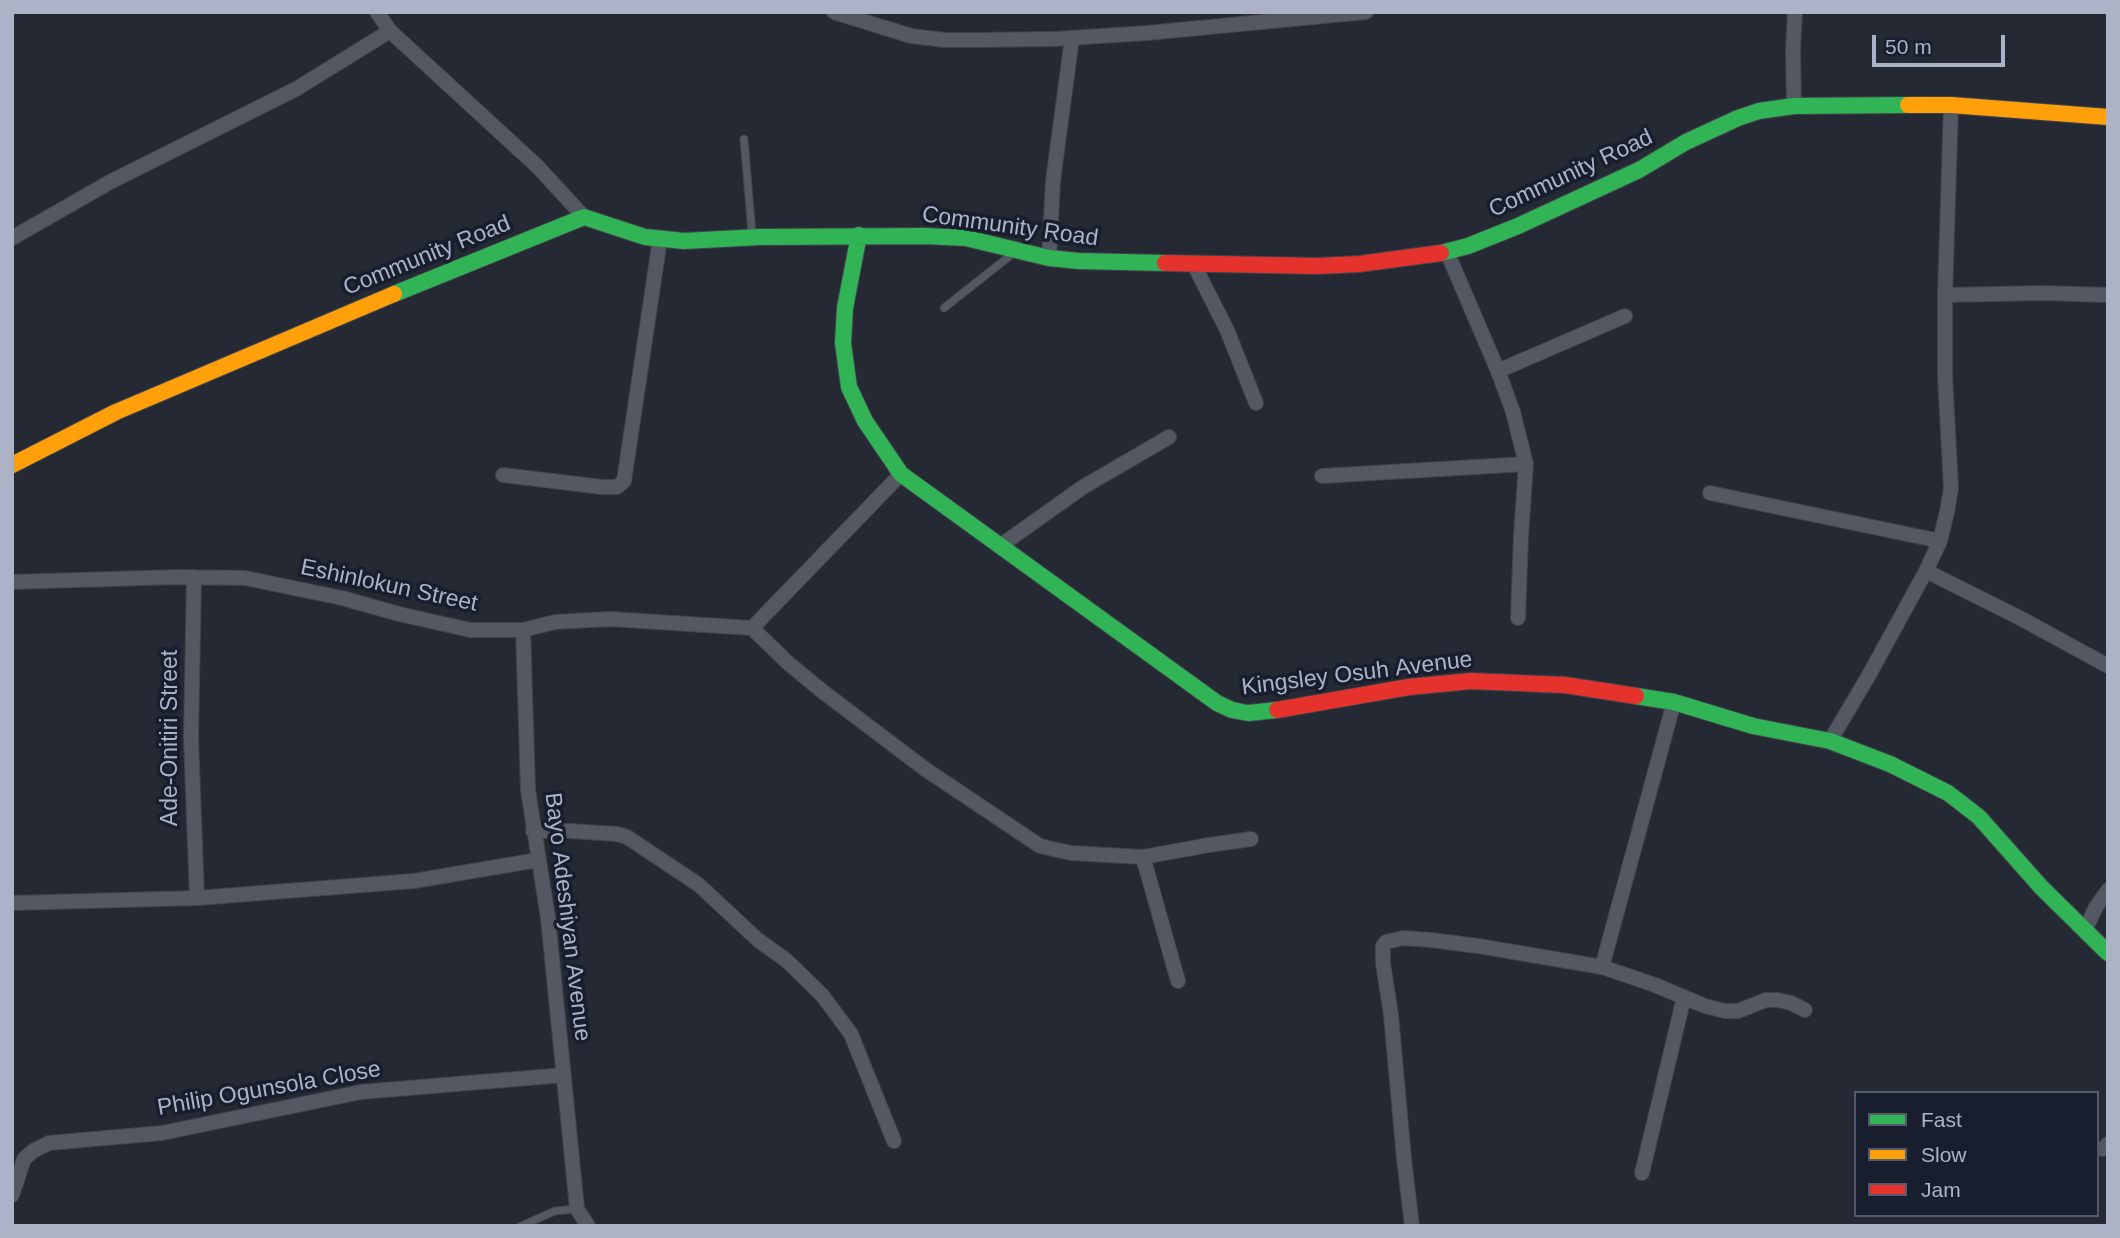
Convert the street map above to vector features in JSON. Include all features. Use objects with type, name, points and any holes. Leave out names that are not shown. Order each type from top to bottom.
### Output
[{"type":"street","points":[[377,12],[390,31],[537,166],[584,217]]},
{"type":"street","points":[[834,12],[911,36],[978,40],[1072,38],[1281,17],[1367,12]]},
{"type":"street","points":[[1794,106],[1795,12]]},
{"type":"street","points":[[12,238],[110,182],[296,89],[390,31]]},
{"type":"street","points":[[1049,258],[1053,181],[1072,38]]},
{"type":"street","points":[[1830,741],[1926,571],[1940,541],[1948,512],[1951,488],[1945,376],[1945,295],[1951,105]]},
{"type":"street","name":"Community Road","points":[[12,465],[116,412],[328,321],[584,217],[645,237],[660,239],[709,241],[859,235],[925,236],[966,238],[1049,258],[1109,263],[1318,266],[1359,264],[1447,252],[1468,246],[1639,170],[1686,142],[1738,118],[1766,110],[1794,106],[1951,105],[2108,117]]},
{"type":"street","name":"Kingsley Osuh Avenue","points":[[859,235],[845,307],[843,343],[849,387],[865,421],[901,474],[1199,692],[1231,710],[1248,713],[1268,712],[1409,687],[1471,681],[1565,685],[1674,702],[1753,726],[1830,741],[1890,764],[1948,793],[1979,817],[2041,887],[2108,953]]},
{"type":"street","points":[[503,475],[602,487],[617,487],[624,481],[660,239]]},
{"type":"street","points":[[1447,252],[1498,371],[1513,412],[1526,464],[1518,618]]},
{"type":"street","points":[[1193,263],[1227,330],[1256,403]]},
{"type":"street","points":[[1945,295],[2108,295]]},
{"type":"street","points":[[1498,371],[1625,316]]},
{"type":"street","points":[[1000,546],[1083,487],[1169,437]]},
{"type":"street","points":[[1322,476],[1526,464]]},
{"type":"street","points":[[901,474],[752,628],[822,691],[925,769],[1024,837],[1052,850],[1143,857],[1251,839]]},
{"type":"street","points":[[1710,493],[1940,541]]},
{"type":"street","points":[[1926,571],[2108,666]]},
{"type":"street","name":"Ade-Onitiri Street","points":[[194,577],[191,738],[197,898]]},
{"type":"street","name":"Eshinlokun Street","points":[[12,582],[95,578],[245,578],[342,598],[470,630],[523,630],[555,622],[610,619],[752,628]]},
{"type":"street","name":"Bayo Adeshiyan Avenue","points":[[523,630],[527,790],[548,918],[577,1209]]},
{"type":"street","points":[[1602,968],[1674,702]]},
{"type":"street","points":[[533,831],[627,836],[699,885],[822,995],[851,1034],[894,1141]]},
{"type":"street","points":[[1143,857],[1178,981]]},
{"type":"street","points":[[12,903],[197,898],[414,881],[538,860]]},
{"type":"street","points":[[2085,930],[2108,890]]},
{"type":"street","points":[[1412,1226],[1391,1015],[1382,963],[1383,946],[1392,939],[1431,940],[1478,946],[1602,968],[1725,1011],[1738,1011],[1766,1000],[1791,1003],[1805,1010]]},
{"type":"street","points":[[1642,1173],[1684,997]]},
{"type":"street","name":"Philip Ogunsola Close","points":[[12,1195],[24,1159],[49,1143],[162,1133],[361,1092],[564,1075]]},
{"type":"street","points":[[577,1209],[588,1226]]},
{"type":"lane","points":[[744,139],[752,238]]},
{"type":"lane","points":[[944,307],[1017,250]]},
{"type":"lane","points":[[521,1226],[555,1211],[577,1209]]},
{"type":"traffic: fast","points":[[1441,253],[1468,246],[1518,226],[1639,170],[1686,142],[1759,111],[1794,106],[1908,105]]},
{"type":"traffic: fast","points":[[394,294],[584,217],[645,237],[684,241],[759,237],[925,236],[966,238],[1049,258],[1165,263]]},
{"type":"traffic: fast","points":[[859,235],[845,308],[843,343],[849,387],[865,421],[901,474],[1217,703],[1248,713],[1277,710]]},
{"type":"traffic: fast","points":[[1636,696],[1674,702],[1753,726],[1830,741],[1890,764],[1948,793],[1979,817],[2041,887],[2108,953]]},
{"type":"traffic: slow","points":[[1908,105],[1951,105],[2108,117]]},
{"type":"traffic: slow","points":[[12,465],[116,412],[394,294]]},
{"type":"traffic: jam","points":[[1165,263],[1318,266],[1359,264],[1441,253]]},
{"type":"traffic: jam","points":[[1277,710],[1409,687],[1471,681],[1565,685],[1636,696]]}]
